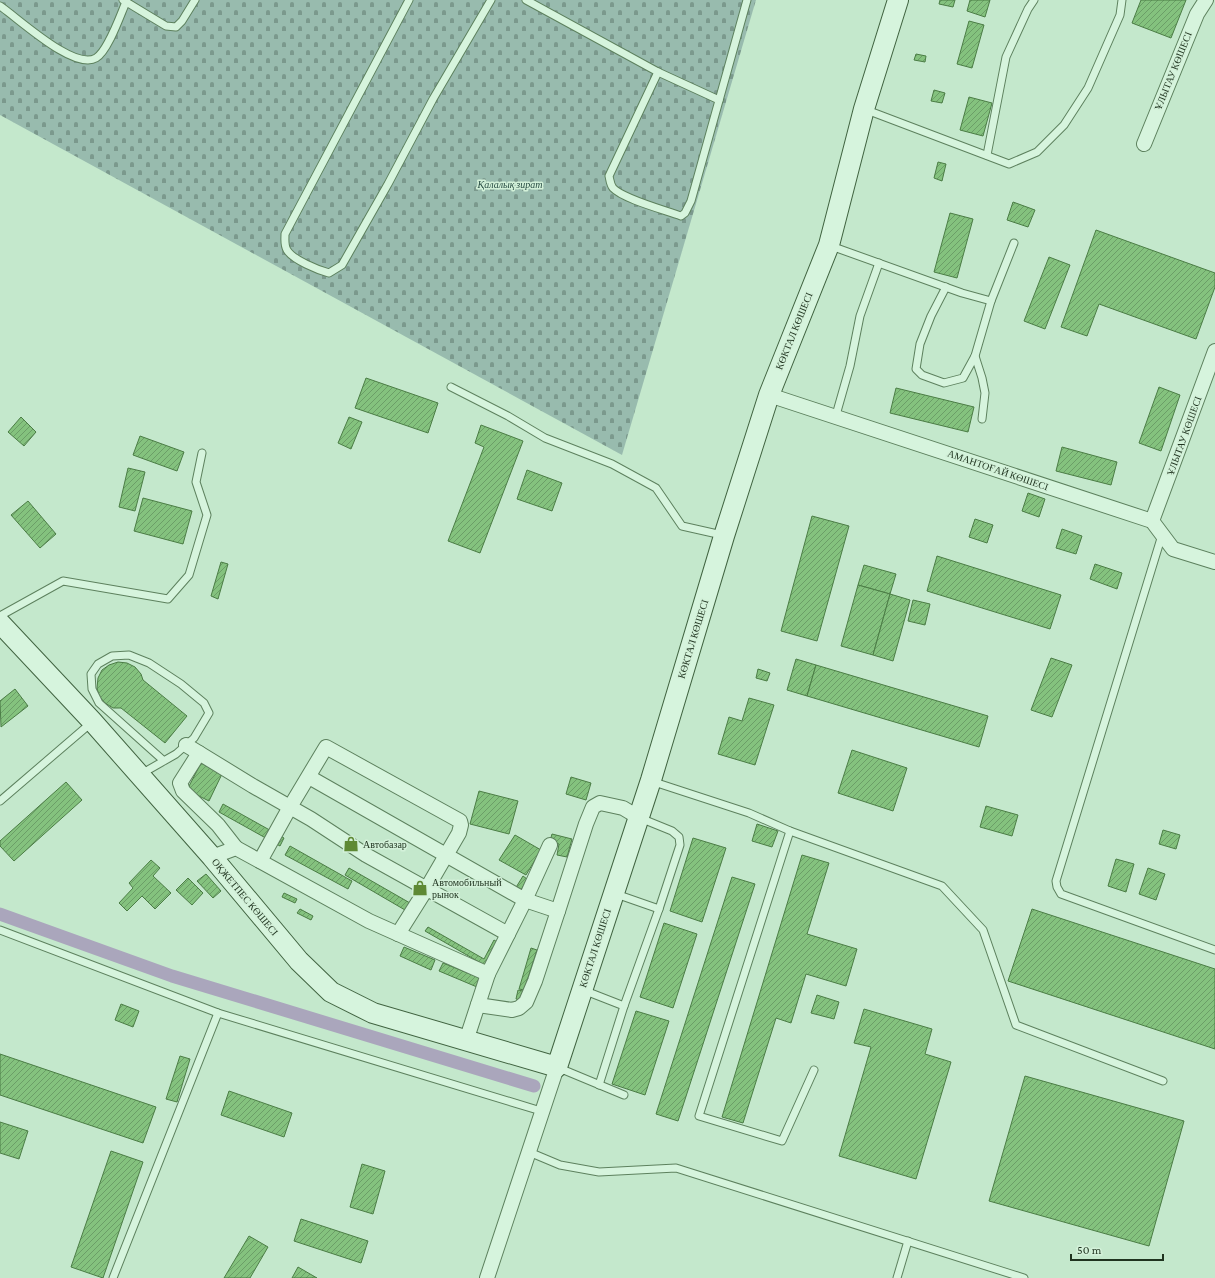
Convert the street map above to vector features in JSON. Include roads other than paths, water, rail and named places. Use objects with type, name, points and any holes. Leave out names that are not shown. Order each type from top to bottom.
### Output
[{"type":"street","name":"КӨКТАЛ КӨШЕСІ","points":[[487,1278],[651,780],[724,536],[769,394],[829,245],[864,109],[898,0]]},
{"type":"street","name":"ҰЛЫТАУ КӨШЕСІ","points":[[1144,144],[1197,14],[1206,0]]},
{"type":"street","name":"ҰЛЫТАУ КӨШЕСІ","points":[[1152,521],[1215,351]]},
{"type":"street","name":"АМАНТОҒАЙ КӨШЕСІ","points":[[769,394],[1152,521],[1163,533],[1173,549],[1215,562]]},
{"type":"street","name":"ОҚЖЕТПЕС КӨШЕСІ","points":[[0,624],[140,775],[212,857],[299,961],[331,992],[373,1014],[557,1067]]},
{"type":"street","points":[[186,745],[311,819],[366,856],[427,888],[508,934]]},
{"type":"street","points":[[260,861],[326,747],[460,821],[461,825],[459,833],[447,855],[398,934]]},
{"type":"street","points":[[199,753],[180,783],[183,791],[218,825],[236,848],[369,921],[488,974]]},
{"type":"street","points":[[308,777],[525,900],[558,911]]},
{"type":"street","points":[[478,1005],[512,1010],[519,1008],[526,1002],[535,981],[586,824],[593,807],[600,803],[623,808],[638,818]]},
{"type":"street","points":[[466,1040],[488,974],[525,900],[550,845]]},
{"type":"street","points":[[212,857],[236,848]]},
{"type":"lane","points":[[0,6],[62,52],[77,59],[87,60],[95,59],[102,53],[118,23],[124,1],[166,26],[176,27],[182,21],[195,0]]},
{"type":"lane","points":[[410,0],[285,234],[285,245],[288,252],[314,269],[329,273],[342,265],[388,184],[433,99],[491,0]]},
{"type":"lane","points":[[526,0],[658,72],[719,100]]},
{"type":"lane","points":[[658,72],[609,176],[610,183],[614,189],[632,199],[681,216],[685,213],[691,201],[747,0]]},
{"type":"lane","points":[[987,155],[1006,57],[1028,9],[1034,0]]},
{"type":"lane","points":[[864,109],[1009,164],[1037,152],[1064,125],[1088,88],[1120,15],[1122,0]]},
{"type":"lane","points":[[946,287],[931,316],[920,344],[916,369],[922,375],[944,383],[963,378],[975,356],[991,301],[1014,244]]},
{"type":"lane","points":[[829,245],[946,287],[991,301]]},
{"type":"lane","points":[[836,415],[850,366],[860,316],[878,263]]},
{"type":"lane","points":[[975,356],[985,393],[982,419]]},
{"type":"lane","points":[[451,387],[508,416],[545,438],[612,464],[656,488],[682,526],[724,536]]},
{"type":"lane","points":[[0,616],[63,581],[168,599],[189,575],[207,515],[196,482],[202,453]]},
{"type":"lane","points":[[1163,533],[1056,881],[1056,887],[1061,894],[1215,950]]},
{"type":"lane","points":[[140,775],[164,761],[176,754],[194,738],[209,713],[204,703],[181,684],[149,664],[129,655],[112,656],[98,664],[91,674],[92,689],[99,704],[164,761]]},
{"type":"lane","points":[[0,801],[92,722]]},
{"type":"lane","points":[[651,780],[749,813],[790,831],[942,886],[983,930],[1016,1025],[1163,1081]]},
{"type":"lane","points":[[599,1085],[624,1006],[680,845],[679,836],[672,831],[638,818]]},
{"type":"lane","points":[[790,831],[699,1116],[782,1141],[814,1070]]},
{"type":"lane","points":[[613,893],[659,909]]},
{"type":"lane","points":[[0,930],[218,1013],[541,1111]]},
{"type":"lane","points":[[582,990],[624,1006]]},
{"type":"lane","points":[[113,1278],[218,1013]]},
{"type":"lane","points":[[557,1067],[624,1095]]},
{"type":"lane","points":[[529,1152],[560,1165],[599,1172],[676,1168],[1024,1278]]},
{"type":"lane","points":[[897,1278],[908,1241]]},
{"type":"waterway","points":[[0,914],[172,976],[534,1086]]},
{"type":"place","name":"Автобазар","points":[[351,844]]},
{"type":"place","name":"Автомобильный рынок","points":[[420,888]]},
{"type":"park label","name":"Қалалық зират","points":[[510,184]]}]
